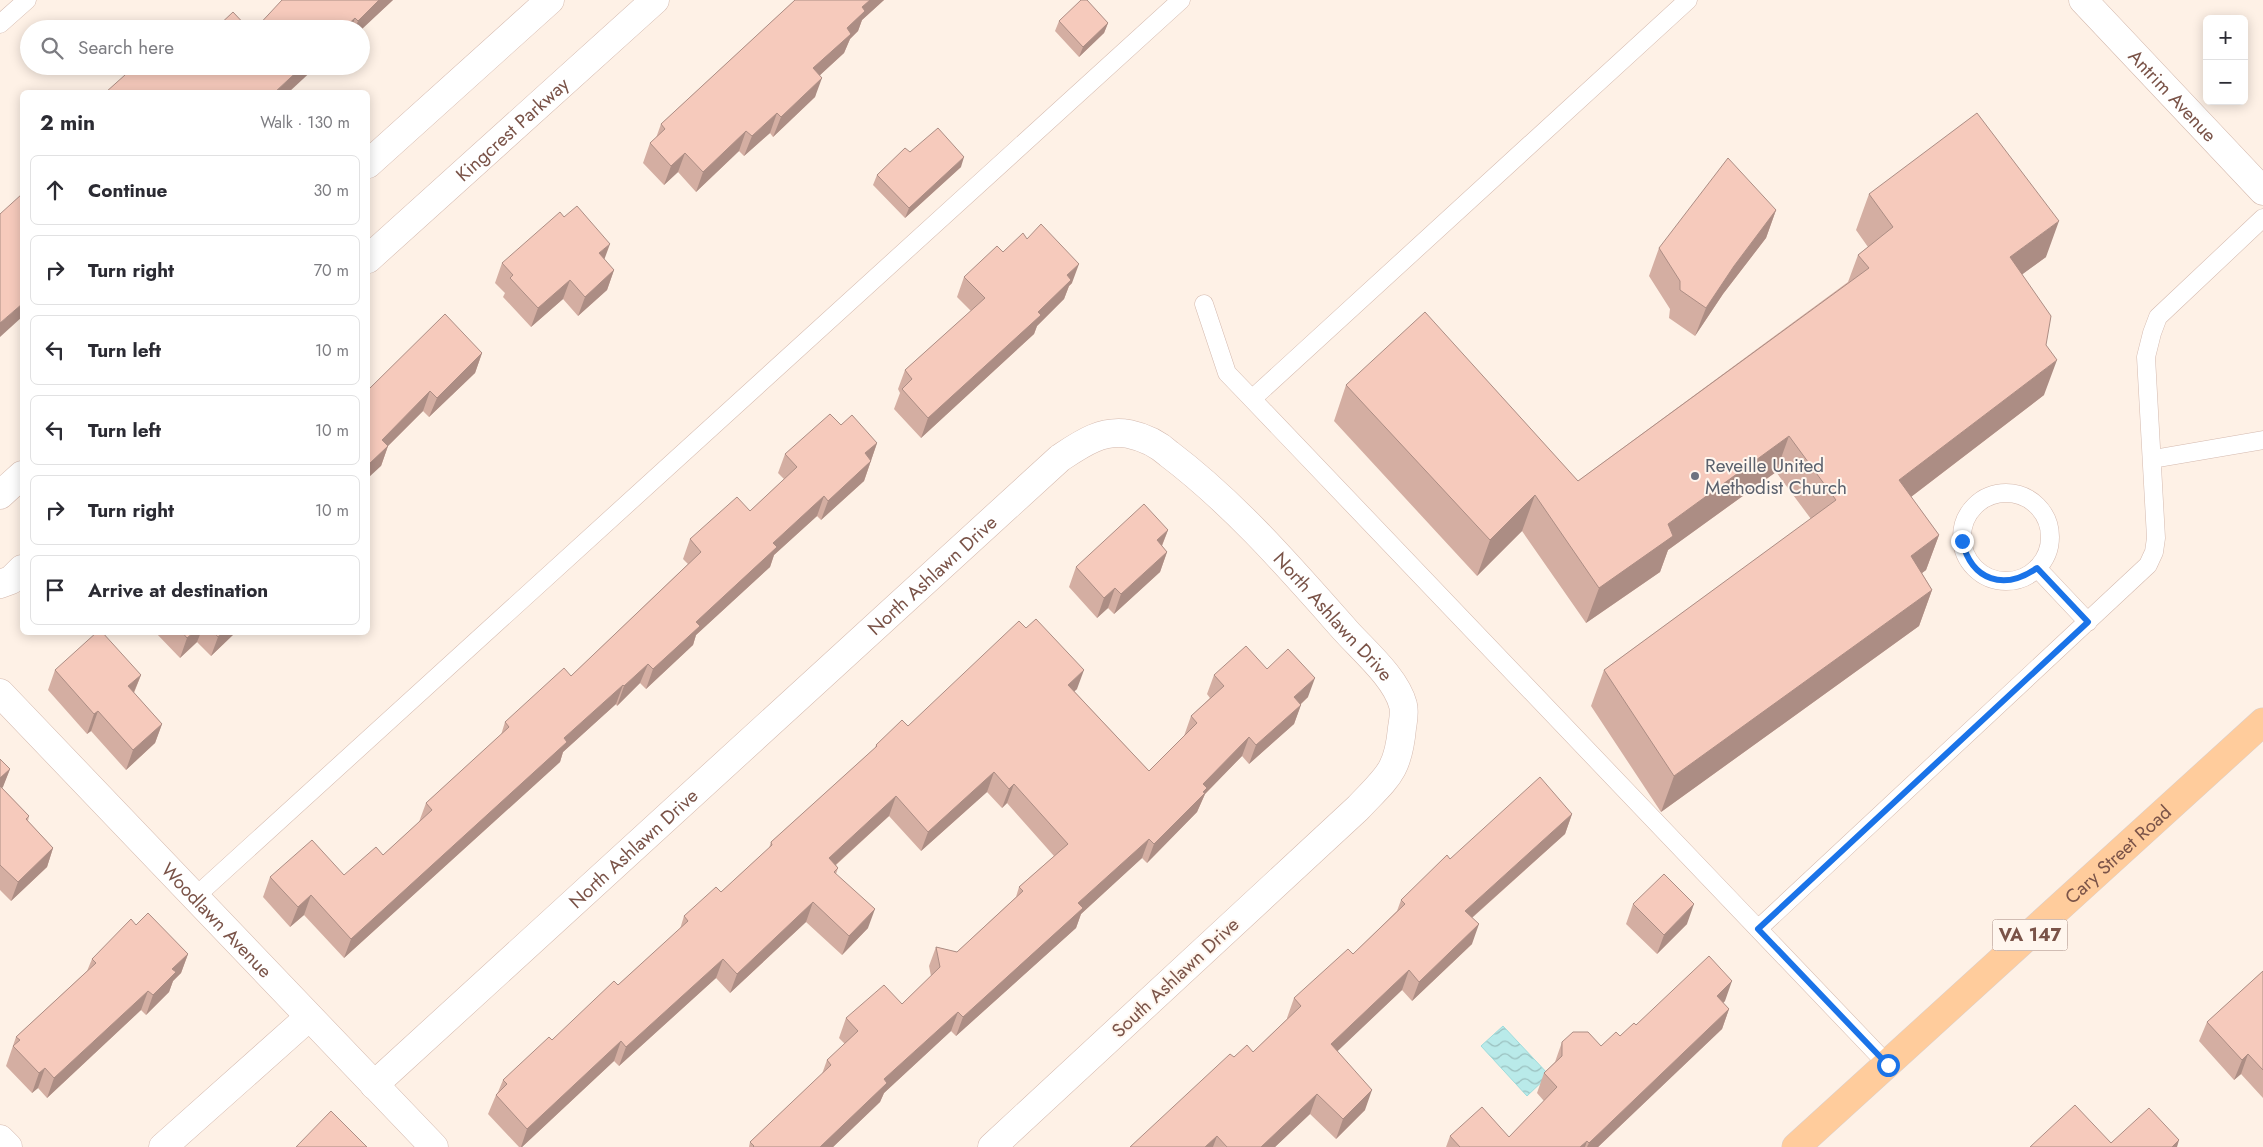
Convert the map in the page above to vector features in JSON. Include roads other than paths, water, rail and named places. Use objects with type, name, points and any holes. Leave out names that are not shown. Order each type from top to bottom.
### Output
[{"type":"main road","name":"Cary Street Road","points":[[1799,1146],[2263,722]]},
{"type":"street","points":[[370,162],[550,0]]},
{"type":"street","name":"Kingcrest Parkway","points":[[370,257],[655,0]]},
{"type":"street","name":"Antrim Avenue","points":[[2082,0],[2263,191]]},
{"type":"street","name":"North Ashlawn Drive","points":[[374,1085],[1060,458],[1089,439],[1109,433],[1128,434],[1150,441],[1168,453],[1214,492],[1301,581],[1394,684],[1404,706],[1400,751],[1391,774],[1358,808]]},
{"type":"street","points":[[0,495],[20,477]]},
{"type":"street","points":[[0,584],[11,580],[20,571]]},
{"type":"street","name":"Woodlawn Avenue","points":[[0,693],[434,1147]]},
{"type":"street","name":"South Ashlawn Drive","points":[[992,1147],[1358,808]]},
{"type":"street","points":[[162,1147],[309,1017]]},
{"type":"street","points":[[0,1139],[8,1147]]},
{"type":"lane","points":[[0,24],[27,0]]},
{"type":"lane","points":[[195,897],[1181,0]]},
{"type":"lane","points":[[1252,399],[1688,0]]},
{"type":"lane","points":[[1758,929],[2148,565],[2154,552],[2156,538],[2146,357],[2152,333],[2158,317],[2263,218]]},
{"type":"lane","points":[[1204,304],[1226,372],[1888,1065]]},
{"type":"lane","points":[[2153,459],[2263,440]]},
{"type":"lane","points":[[2005,492],[2020,495],[2033,502],[2043,512],[2049,526],[2050,542],[2046,556],[2037,568],[2025,577],[2011,581],[1984,576],[1973,567],[1965,555],[1962,534],[1968,514],[1977,503],[1990,495],[2005,492]]},
{"type":"lane","points":[[2037,568],[2088,622]]},
{"type":"water","points":[[1503,1026],[1549,1075],[1527,1096],[1481,1046]]},
{"type":"place","name":"Reveille United Methodist Church","points":[[1695,476]]}]
